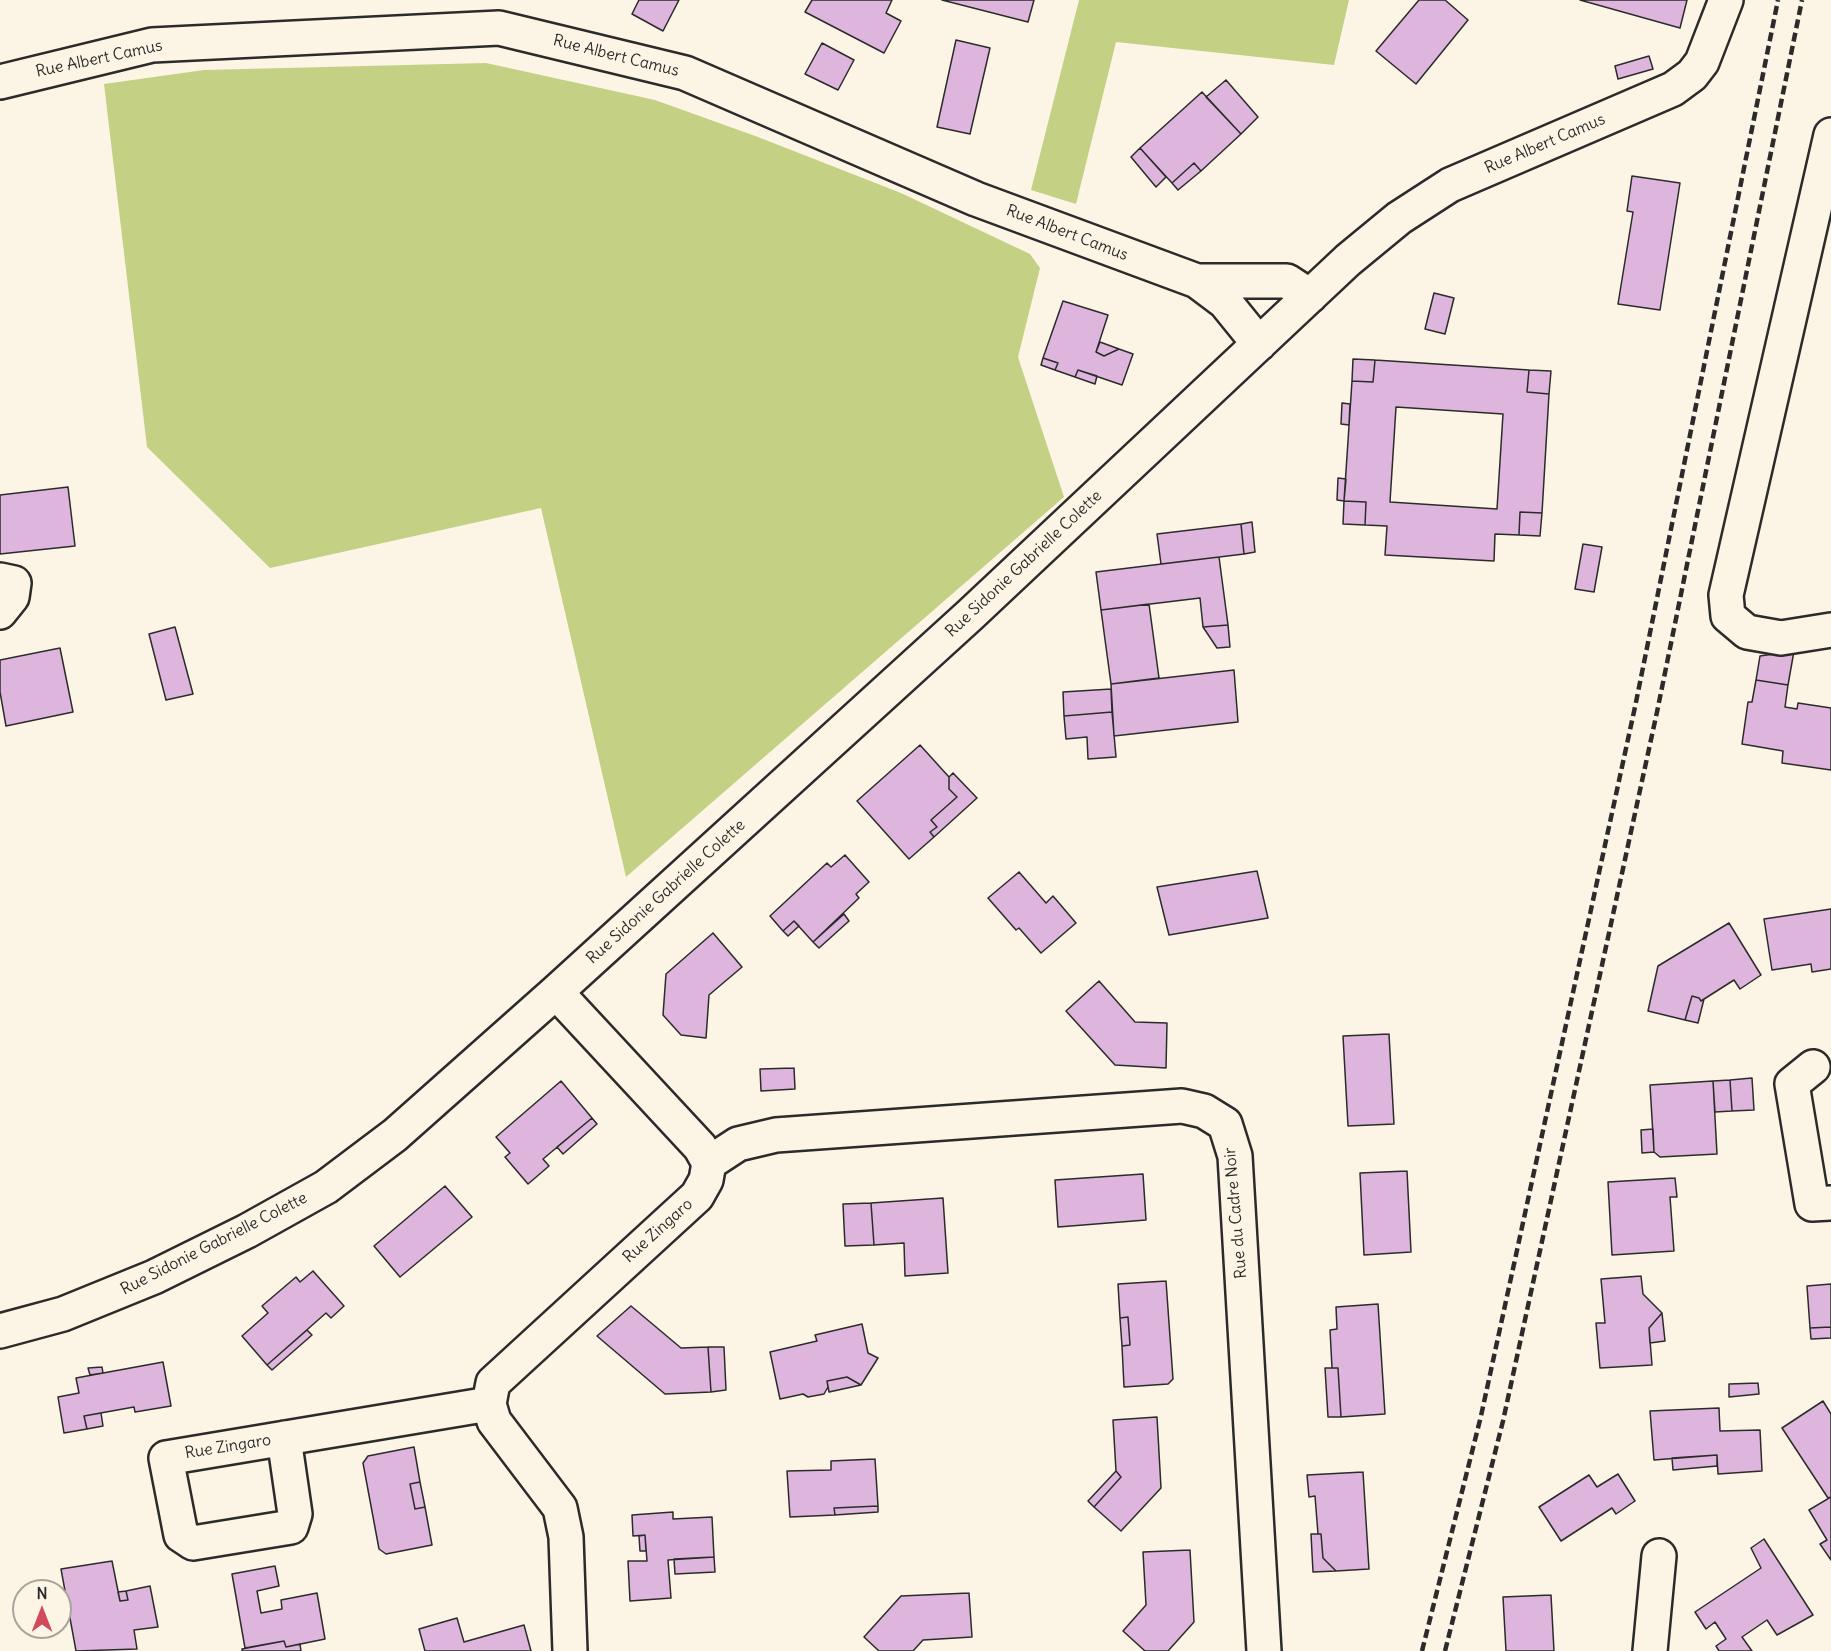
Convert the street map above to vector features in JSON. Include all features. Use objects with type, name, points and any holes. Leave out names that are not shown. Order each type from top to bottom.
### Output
[{"type":"street","name":"Rue Albert Camus","points":[[0,82],[152,45],[499,28],[686,73],[976,198],[1197,281],[1225,302],[1259,344],[1348,260],[1399,218],[1449,185],[1673,89],[1692,75],[1702,62],[1726,0]]},
{"type":"street","points":[[1831,135],[1726,595],[1728,616],[1747,632],[1781,638],[1831,630]]},
{"type":"street","name":"Rue Albert Camus","points":[[1197,281],[1287,281],[1310,297]]},
{"type":"street","name":"Rue Sidonie Gabrielle Colette","points":[[0,1331],[63,1314],[154,1277],[247,1231],[326,1187],[395,1135],[962,623],[1259,344]]},
{"type":"street","points":[[0,580],[14,584],[12,597],[0,612]]},
{"type":"street","points":[[556,992],[700,1148],[709,1163]]},
{"type":"street","points":[[1813,1067],[1792,1084],[1812,1204],[1831,1203]]},
{"type":"street","name":"Rue du Cadre Noir","points":[[709,1163],[738,1144],[776,1136],[1182,1106],[1204,1111],[1225,1124],[1235,1156],[1264,1651]]},
{"type":"street","name":"Rue Zingaro","points":[[284,1438],[489,1404],[493,1383],[697,1196],[706,1180],[709,1163]]},
{"type":"street","points":[[489,1404],[494,1421],[560,1508],[566,1537],[570,1651]]},
{"type":"street","points":[[1650,1651],[1659,1556]]},
{"type":"green space","points":[[1079,0],[1349,0],[1334,65],[1116,42],[1076,204],[1031,190]]},
{"type":"green space","points":[[486,63],[655,100],[758,137],[901,193],[1030,254],[1040,268],[1018,357],[1064,497],[626,877],[541,508],[270,568],[147,447],[104,84],[204,70]]},
{"type":"building","points":[[639,0],[679,0],[663,31],[632,14]]},
{"type":"building","points":[[812,0],[892,0],[886,13],[901,21],[884,53],[805,12]]},
{"type":"building","points":[[942,0],[1034,0],[1028,22]]},
{"type":"building","points":[[1419,0],[1445,0],[1468,20],[1416,84],[1376,51]]},
{"type":"building","points":[[1580,0],[1687,0],[1680,28]]},
{"type":"building","points":[[956,40],[990,48],[970,134],[937,127]]},
{"type":"building","points":[[822,43],[854,60],[838,90],[805,74]]},
{"type":"building","points":[[1649,56],[1653,69],[1618,79],[1615,66]]},
{"type":"building","points":[[1226,80],[1258,117],[1241,134],[1206,97]]},
{"type":"building","points":[[1202,92],[1241,134],[1201,171],[1194,163],[1172,183],[1140,148]]},
{"type":"building","points":[[1140,148],[1166,177],[1156,187],[1131,157]]},
{"type":"building","points":[[1194,163],[1201,171],[1178,190],[1172,183]]},
{"type":"building","points":[[1632,176],[1680,183],[1660,310],[1618,304],[1633,212],[1627,211]]},
{"type":"building","points":[[1434,293],[1454,298],[1445,334],[1425,329]]},
{"type":"building","points":[[1063,301],[1108,315],[1096,352],[1104,356],[1119,349],[1133,354],[1122,385],[1078,370],[1075,377],[1055,370],[1058,363],[1043,358]]},
{"type":"building","points":[[1100,342],[1119,349],[1104,356],[1096,352]]},
{"type":"building","points":[[1043,358],[1058,363],[1055,370],[1041,365]]},
{"type":"building","points":[[1353,359],[1375,360],[1373,382],[1352,381]]},
{"type":"building","points":[[1375,360],[1529,370],[1527,392],[1549,394],[1542,513],[1520,512],[1519,535],[1495,534],[1494,561],[1385,555],[1387,526],[1365,525],[1366,502],[1344,501],[1352,381],[1373,382]],"holes":[[[1396,407],[1503,414],[1497,509],[1390,502]]]},
{"type":"building","points":[[1078,370],[1097,376],[1095,384],[1075,377]]},
{"type":"building","points":[[1529,370],[1551,371],[1549,394],[1527,392]]},
{"type":"building","points":[[1342,403],[1350,404],[1349,425],[1341,424]]},
{"type":"building","points":[[1338,478],[1346,479],[1344,501],[1337,500]]},
{"type":"building","points":[[68,487],[75,546],[0,554],[0,495]]},
{"type":"building","points":[[1344,501],[1366,502],[1365,525],[1343,524]]},
{"type":"building","points":[[1520,512],[1542,513],[1540,536],[1519,535]]},
{"type":"building","points":[[1252,522],[1255,552],[1244,554],[1241,524]]},
{"type":"building","points":[[1241,524],[1244,554],[1161,564],[1157,534]]},
{"type":"building","points":[[1583,544],[1602,547],[1594,592],[1575,589]]},
{"type":"building","points":[[1219,557],[1228,625],[1203,627],[1200,598],[1101,610],[1096,572]]},
{"type":"building","points":[[1149,604],[1159,678],[1111,684],[1101,610]]},
{"type":"building","points":[[1228,625],[1230,647],[1217,648],[1203,627]]},
{"type":"building","points":[[175,627],[193,694],[166,700],[149,634]]},
{"type":"building","points":[[60,648],[73,712],[6,726],[0,692],[0,660]]},
{"type":"building","points":[[1794,651],[1788,685],[1756,680],[1760,656]]},
{"type":"building","points":[[1234,670],[1238,722],[1114,736],[1111,684]]},
{"type":"building","points":[[1756,680],[1788,685],[1785,707],[1797,709],[1798,703],[1831,708],[1831,770],[1782,763],[1783,751],[1742,744],[1748,702],[1752,702]]},
{"type":"building","points":[[1111,689],[1112,712],[1064,716],[1063,692]]},
{"type":"building","points":[[1112,712],[1116,757],[1088,759],[1087,737],[1066,739],[1064,716]]},
{"type":"building","points":[[920,745],[949,777],[949,789],[957,797],[931,820],[937,827],[930,832],[934,837],[909,859],[857,801]]},
{"type":"building","points":[[953,773],[977,798],[934,837],[930,832],[937,827],[931,820],[957,797],[949,789],[949,777]]},
{"type":"building","points":[[845,855],[869,882],[856,894],[859,898],[813,942],[794,921],[783,931],[770,916],[827,863],[831,867]]},
{"type":"building","points":[[1257,871],[1268,918],[1169,935],[1157,887]]},
{"type":"building","points":[[1019,872],[1046,903],[1053,896],[1076,923],[1041,953],[1019,928],[1016,930],[988,898]]},
{"type":"building","points":[[1831,909],[1831,969],[1812,972],[1811,964],[1772,970],[1764,919]]},
{"type":"building","points":[[844,914],[849,921],[819,948],[813,942]]},
{"type":"building","points":[[794,921],[799,926],[788,936],[783,931]]},
{"type":"building","points":[[1729,923],[1761,975],[1740,989],[1734,980],[1701,1001],[1692,996],[1685,1020],[1648,1011],[1658,966]]},
{"type":"building","points":[[713,933],[742,967],[709,995],[706,1038],[681,1035],[663,1015],[666,974]]},
{"type":"building","points":[[1099,981],[1135,1022],[1167,1023],[1166,1068],[1115,1065],[1066,1011]]},
{"type":"building","points":[[1692,996],[1701,1001],[1704,999],[1698,1023],[1685,1020]]},
{"type":"building","points":[[1389,1034],[1394,1124],[1348,1126],[1343,1036]]},
{"type":"building","points":[[794,1068],[795,1089],[761,1091],[760,1069]]},
{"type":"building","points":[[1752,1078],[1754,1110],[1732,1111],[1730,1080]]},
{"type":"building","points":[[1730,1080],[1732,1111],[1715,1112],[1713,1081]]},
{"type":"building","points":[[561,1081],[592,1118],[543,1159],[549,1166],[528,1184],[505,1157],[510,1153],[496,1137]]},
{"type":"building","points":[[1713,1081],[1717,1154],[1660,1157],[1654,1152],[1650,1085]]},
{"type":"building","points":[[592,1118],[597,1124],[563,1154],[557,1147]]},
{"type":"building","points":[[1653,1129],[1654,1152],[1642,1153],[1641,1130]]},
{"type":"building","points":[[1407,1171],[1411,1252],[1364,1255],[1360,1173]]},
{"type":"building","points":[[1143,1174],[1146,1220],[1058,1227],[1055,1180]]},
{"type":"building","points":[[1675,1178],[1677,1197],[1670,1197],[1674,1251],[1612,1255],[1608,1182]]},
{"type":"building","points":[[445,1186],[472,1217],[400,1277],[374,1246]]},
{"type":"building","points":[[943,1198],[948,1273],[905,1276],[904,1243],[874,1245],[871,1203]]},
{"type":"building","points":[[871,1203],[874,1245],[845,1246],[843,1204]]},
{"type":"building","points":[[313,1271],[344,1306],[331,1318],[326,1313],[267,1365],[242,1336],[268,1313],[262,1306],[296,1277],[300,1282]]},
{"type":"building","points":[[1641,1276],[1643,1294],[1662,1313],[1649,1328],[1652,1365],[1600,1368],[1596,1323],[1605,1323],[1601,1279]]},
{"type":"building","points":[[1166,1281],[1173,1379],[1168,1384],[1124,1387],[1122,1346],[1130,1345],[1128,1317],[1120,1318],[1118,1284]]},
{"type":"building","points":[[1831,1284],[1831,1327],[1810,1328],[1807,1286]]},
{"type":"building","points":[[1378,1304],[1385,1414],[1341,1417],[1338,1368],[1332,1368],[1330,1330],[1337,1329],[1336,1307]]},
{"type":"building","points":[[631,1306],[681,1348],[708,1347],[711,1392],[665,1394],[597,1336]]},
{"type":"building","points":[[1662,1313],[1665,1341],[1650,1343],[1649,1328]]},
{"type":"building","points":[[1128,1317],[1130,1345],[1122,1346],[1120,1318]]},
{"type":"building","points":[[862,1324],[868,1353],[878,1358],[861,1385],[847,1377],[827,1381],[828,1387],[824,1394],[808,1397],[803,1394],[780,1399],[770,1352],[817,1341],[815,1335]]},
{"type":"building","points":[[1831,1327],[1831,1338],[1811,1339],[1810,1328]]},
{"type":"building","points":[[307,1330],[312,1335],[272,1370],[267,1365]]},
{"type":"building","points":[[708,1347],[724,1347],[726,1390],[711,1392]]},
{"type":"building","points":[[163,1362],[171,1406],[135,1412],[134,1407],[84,1416],[87,1429],[64,1433],[58,1397],[79,1393],[76,1378]]},
{"type":"building","points":[[102,1367],[103,1373],[90,1375],[88,1368]]},
{"type":"building","points":[[1325,1368],[1338,1368],[1341,1417],[1328,1417]]},
{"type":"building","points":[[847,1377],[861,1385],[829,1392],[827,1381]]},
{"type":"building","points":[[1758,1383],[1759,1394],[1729,1397],[1729,1384]]},
{"type":"building","points":[[1823,1401],[1831,1414],[1831,1497],[1828,1498],[1782,1428]]},
{"type":"building","points":[[1719,1408],[1720,1431],[1760,1430],[1762,1471],[1718,1474],[1717,1455],[1654,1460],[1650,1411]]},
{"type":"building","points":[[101,1413],[103,1426],[87,1429],[84,1416]]},
{"type":"building","points":[[1157,1417],[1161,1488],[1121,1531],[1094,1507],[1121,1477],[1116,1471],[1113,1420]]},
{"type":"building","points":[[414,1447],[420,1482],[410,1484],[415,1509],[425,1507],[432,1545],[386,1554],[379,1549],[363,1463],[368,1456]]},
{"type":"building","points":[[1717,1455],[1717,1466],[1673,1470],[1672,1458]]},
{"type":"building","points":[[875,1459],[878,1506],[834,1508],[835,1515],[790,1517],[787,1471],[831,1470],[831,1461]]},
{"type":"building","points":[[1116,1471],[1121,1477],[1094,1507],[1088,1501]]},
{"type":"building","points":[[1363,1472],[1369,1569],[1336,1571],[1323,1558],[1321,1534],[1318,1534],[1315,1496],[1309,1497],[1307,1475]]},
{"type":"building","points":[[1618,1474],[1635,1501],[1616,1514],[1612,1508],[1561,1541],[1539,1507],[1589,1475],[1597,1487]]},
{"type":"building","points":[[420,1482],[425,1507],[415,1509],[410,1484]]},
{"type":"building","points":[[1831,1497],[1831,1560],[1820,1544],[1827,1540],[1809,1510]]},
{"type":"building","points":[[878,1506],[878,1512],[835,1515],[834,1508]]},
{"type":"building","points":[[673,1512],[673,1519],[712,1517],[714,1557],[668,1560],[671,1598],[630,1601],[628,1561],[647,1561],[645,1535],[633,1536],[632,1515]]},
{"type":"building","points":[[1311,1534],[1321,1534],[1323,1558],[1336,1571],[1313,1572]]},
{"type":"building","points":[[645,1535],[646,1551],[640,1551],[639,1536]]},
{"type":"building","points":[[1764,1539],[1813,1615],[1777,1635],[1767,1620],[1742,1637],[1752,1651],[1719,1651],[1716,1646],[1726,1639],[1715,1622],[1706,1629],[1695,1612],[1761,1568],[1751,1548]]},
{"type":"building","points":[[1190,1550],[1194,1622],[1168,1651],[1145,1651],[1123,1631],[1146,1605],[1143,1552]]},
{"type":"building","points":[[714,1557],[715,1572],[675,1574],[674,1559]]},
{"type":"building","points":[[112,1561],[120,1601],[128,1600],[126,1591],[150,1586],[158,1627],[134,1630],[137,1649],[76,1651],[72,1629],[72,1579],[63,1579],[61,1569]]},
{"type":"building","points":[[275,1566],[279,1586],[257,1591],[261,1613],[282,1609],[281,1600],[317,1593],[325,1639],[286,1647],[284,1641],[245,1648],[232,1574]]},
{"type":"building","points":[[126,1591],[128,1600],[120,1601],[118,1592]]},
{"type":"building","points":[[969,1593],[972,1637],[923,1640],[913,1651],[879,1651],[864,1637],[901,1596]]},
{"type":"building","points":[[1551,1595],[1554,1651],[1506,1651],[1503,1597]]},
{"type":"building","points":[[457,1618],[464,1642],[524,1625],[531,1651],[425,1651],[419,1629]]},
{"type":"building","points":[[284,1641],[286,1647],[300,1644],[301,1651],[242,1651],[242,1649]]},
{"type":"railway","points":[[1422,1651],[1481,1416],[1635,707],[1778,0]]},
{"type":"railway","points":[[1445,1651],[1503,1421],[1657,712],[1802,0]]}]
